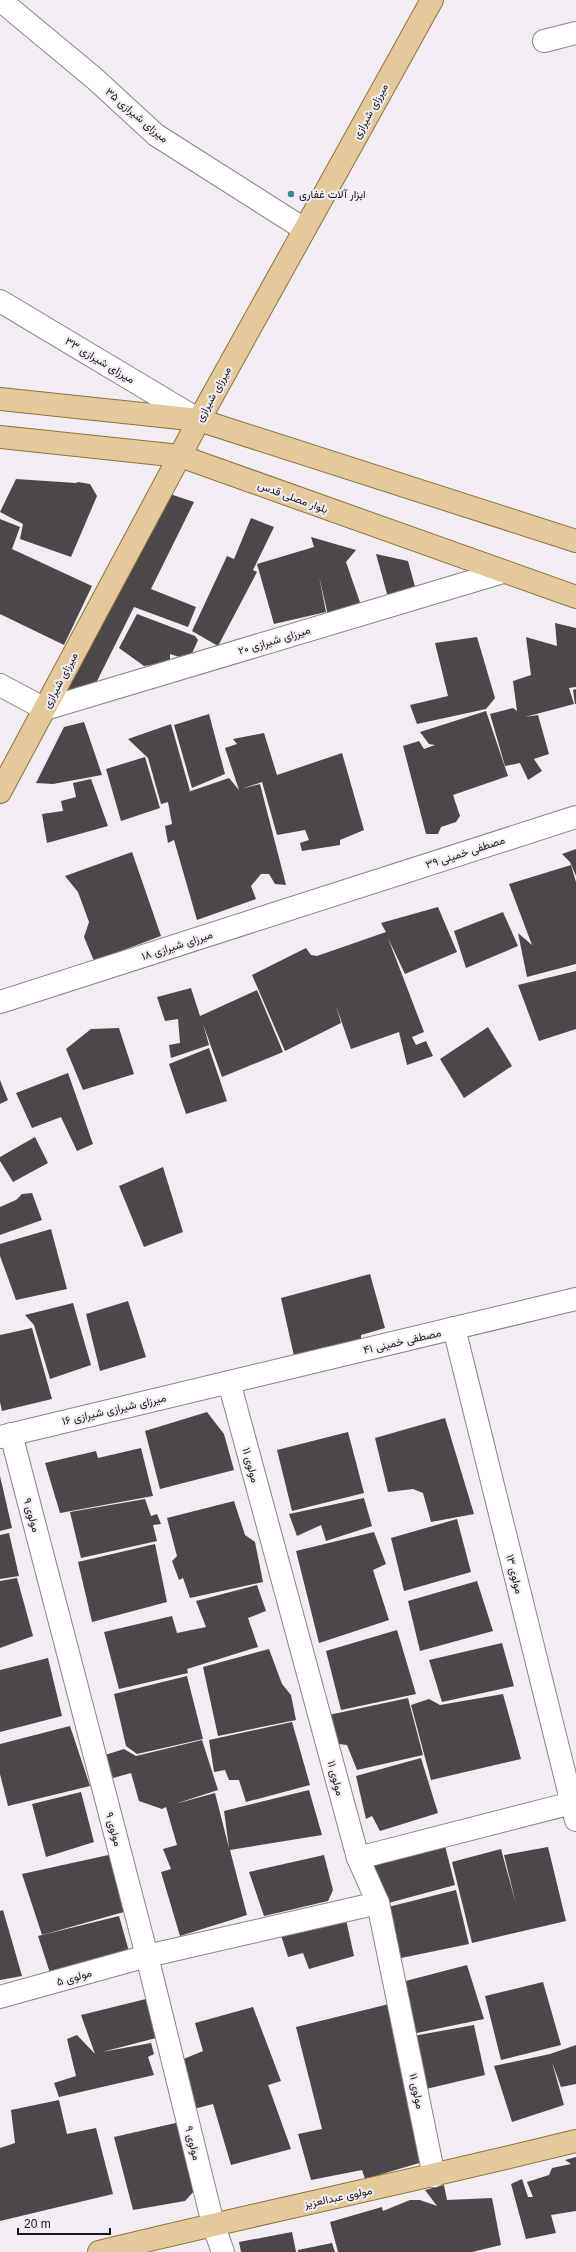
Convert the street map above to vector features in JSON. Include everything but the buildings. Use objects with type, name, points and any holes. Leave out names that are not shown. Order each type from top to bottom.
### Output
[{"type":"main road","name":"میرزای شیرازی","points":[[0,792],[199,420],[432,0]]},
{"type":"main road","points":[[0,399],[199,420],[576,541]]},
{"type":"main road","name":"بلوار مصلی قدس","points":[[0,437],[180,456],[576,597]]},
{"type":"main road","name":"مولوی عبدالعزیز","points":[[99,2252],[214,2224],[434,2176],[576,2141]]},
{"type":"street","name":"میرزای شیرازی ۳۵","points":[[0,0],[94,78],[156,135],[304,229]]},
{"type":"street","points":[[544,41],[576,33]]},
{"type":"street","name":"میرزای شیرازی ۳۳","points":[[0,301],[199,420]]},
{"type":"street","name":"میرزای شیرازی ۲۰","points":[[45,709],[504,572]]},
{"type":"street","points":[[0,685],[45,709]]},
{"type":"street","name":"مصطفی خمینی ۳۹","points":[[354,888],[576,817]]},
{"type":"street","name":"میرزای شیرازی ۱۸","points":[[0,1002],[354,888]]},
{"type":"street","name":"مصطفی خمینی ۴۱","points":[[229,1382],[576,1299]]},
{"type":"street","name":"مولوی ۱۳","points":[[454,1328],[575,1809]]},
{"type":"street","name":"میرزای شیرازی شیرازی ۱۶","points":[[6,1436],[229,1382]]},
{"type":"street","name":"مولوی ۱۱","points":[[229,1382],[358,1858],[378,1903],[434,2176]]},
{"type":"street","name":"مولوی ۹","points":[[6,1436],[147,1956],[214,2224],[223,2252]]},
{"type":"street","points":[[358,1858],[575,1809]]},
{"type":"street","name":"مولوی ۵","points":[[0,1997],[147,1956],[378,1903]]},
{"type":"place","name":"ابزار آلات غفاری","points":[[291,194]]}]
